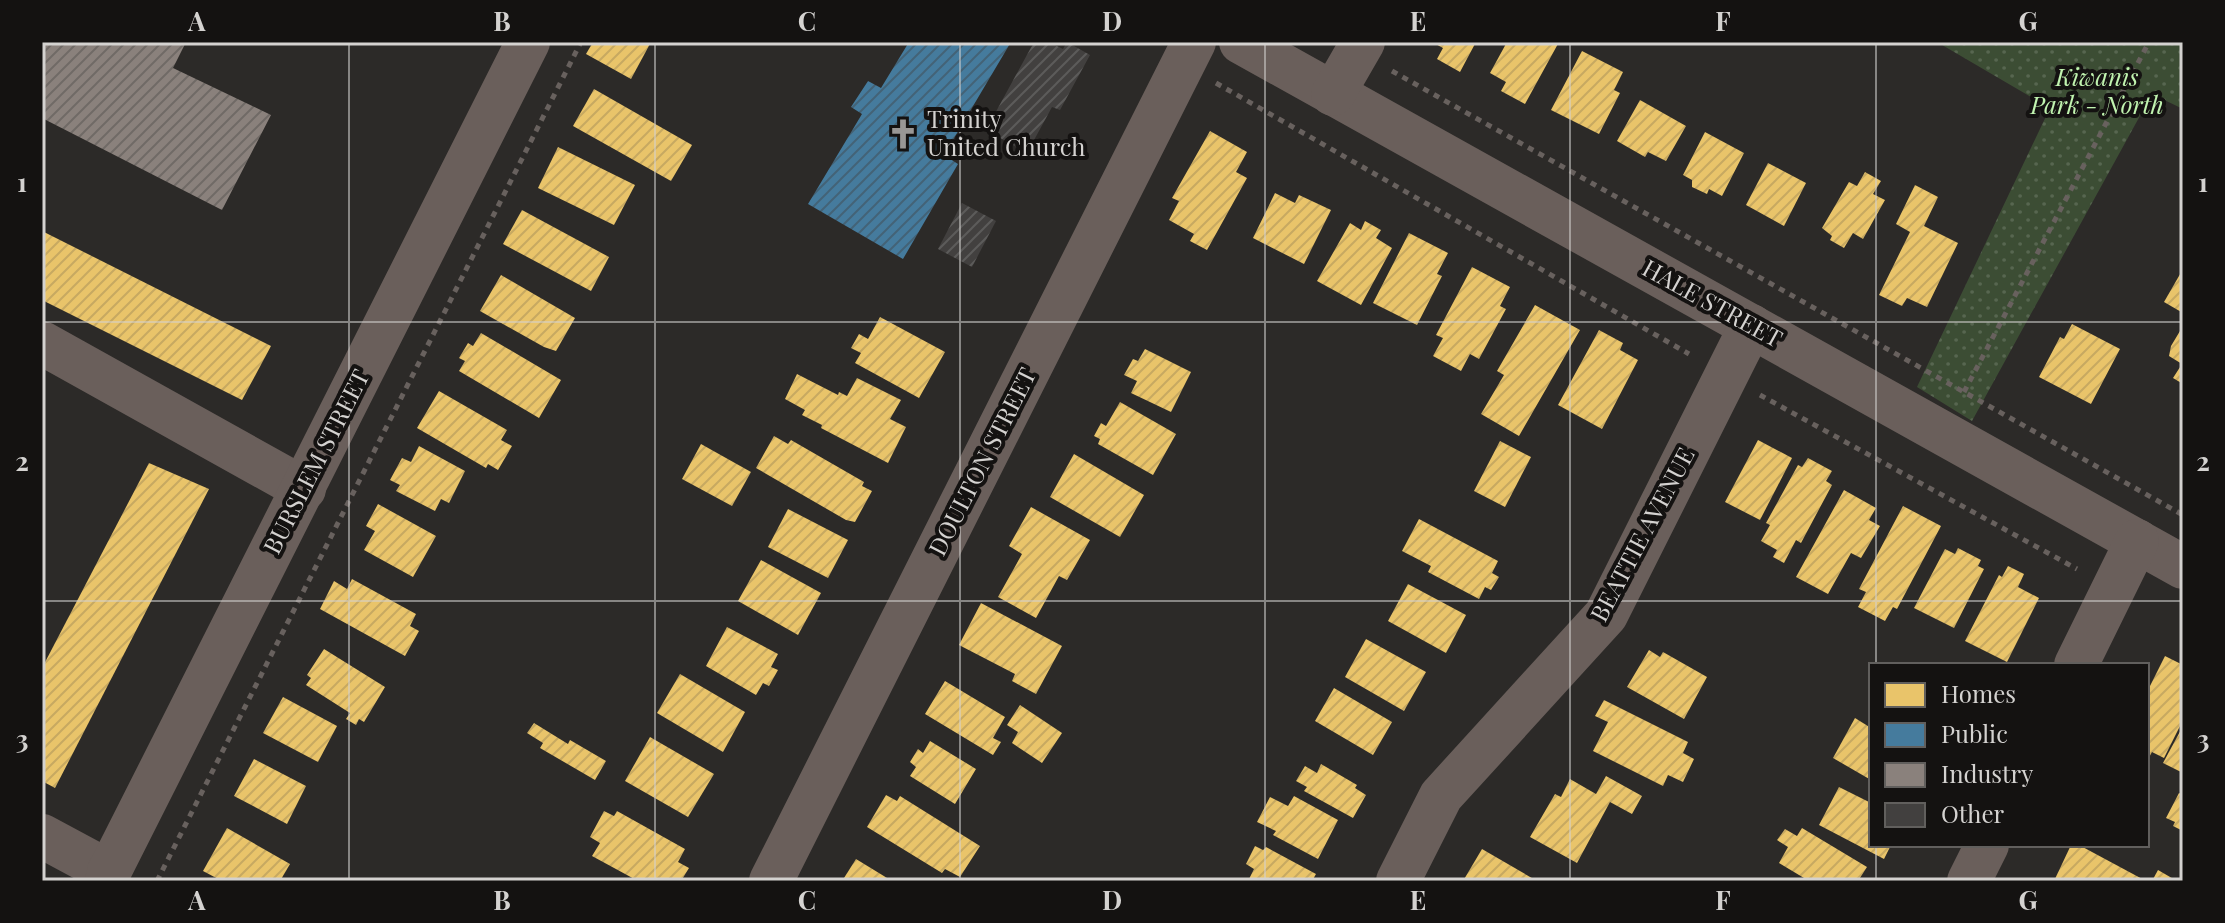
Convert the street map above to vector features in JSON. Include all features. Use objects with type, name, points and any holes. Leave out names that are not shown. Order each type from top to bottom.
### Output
[{"type":"street","name":"BURSLEM STREET","points":[[108,877],[528,42]]},
{"type":"street","name":"DOULTON STREET","points":[[771,881],[1194,42]]},
{"type":"street","name":"HALE STREET","points":[[1241,42],[2183,567]]},
{"type":"street","points":[[1333,94],[1360,48]]},
{"type":"street","name":"BEATTIE AVENUE","points":[[1398,881],[1441,796],[1606,615],[1751,326]]},
{"type":"street","points":[[42,343],[304,489]]},
{"type":"street","points":[[2077,663],[2137,541]]},
{"type":"street","points":[[42,836],[108,877]]},
{"type":"street","points":[[1969,881],[1986,847]]},
{"type":"path","points":[[157,881],[581,42]]},
{"type":"path","points":[[1964,392],[2149,42]]},
{"type":"path","points":[[1360,48],[1383,66],[2183,515]]},
{"type":"path","points":[[1209,96],[1216,82],[1689,352],[1682,367]]},
{"type":"path","points":[[1755,392],[2080,571]]},
{"type":"green space","name":"Kiwanis Park - North","points":[[1937,42],[2183,42],[2183,109],[2152,94],[1972,421],[1917,387],[2050,108]]},
{"type":"building: Homes","points":[[593,42],[651,42],[631,79],[586,54]]},
{"type":"building: Homes","points":[[1432,42],[1476,42],[1460,72],[1437,59],[1443,48]]},
{"type":"building: Homes","points":[[1507,42],[1559,42],[1525,104],[1501,91],[1506,82],[1490,73]]},
{"type":"building: Homes","points":[[1582,51],[1623,72],[1614,90],[1620,93],[1599,134],[1551,110]]},
{"type":"building: Homes","points":[[594,89],[692,145],[671,181],[573,126]]},
{"type":"building: Homes","points":[[1640,100],[1686,126],[1666,161],[1648,152],[1645,157],[1617,141]]},
{"type":"building: Homes","points":[[1210,131],[1247,152],[1236,172],[1247,178],[1207,250],[1190,241],[1194,234],[1169,220],[1179,201],[1172,198]]},
{"type":"building: Homes","points":[[1705,132],[1744,153],[1722,196],[1709,189],[1707,194],[1692,187],[1692,180],[1683,175]]},
{"type":"building: Homes","points":[[558,147],[635,185],[614,225],[538,188]]},
{"type":"building: Homes","points":[[1768,163],[1806,183],[1784,226],[1746,205]]},
{"type":"building: Homes","points":[[1865,172],[1881,181],[1873,194],[1885,200],[1863,239],[1853,233],[1844,248],[1830,240],[1832,236],[1822,228],[1849,182],[1857,186]]},
{"type":"building: Homes","points":[[1915,185],[1938,197],[1924,226],[1958,243],[1927,307],[1907,298],[1902,306],[1879,295],[1910,232],[1896,224]]},
{"type":"building: Homes","points":[[1275,193],[1295,203],[1299,195],[1331,210],[1304,264],[1253,238]]},
{"type":"building: Homes","points":[[522,210],[609,257],[591,291],[503,244]]},
{"type":"building: Homes","points":[[1365,221],[1381,230],[1376,238],[1392,248],[1361,305],[1317,281],[1350,223],[1361,230]]},
{"type":"building: Homes","points":[[42,231],[271,346],[242,400],[42,300]]},
{"type":"building: Homes","points":[[1409,233],[1448,253],[1437,274],[1442,276],[1417,325],[1373,303]]},
{"type":"building: Homes","points":[[1472,267],[1510,287],[1500,306],[1506,309],[1479,359],[1470,354],[1461,371],[1433,356],[1443,338],[1436,335]]},
{"type":"building: Homes","points":[[2183,269],[2183,313],[2164,302]]},
{"type":"building: Homes","points":[[501,275],[575,318],[556,351],[480,311]]},
{"type":"building: Homes","points":[[1535,305],[1580,330],[1519,436],[1481,414],[1504,375],[1497,371]]},
{"type":"building: Homes","points":[[880,317],[945,352],[919,398],[855,363],[861,353],[851,348],[859,334],[868,339]]},
{"type":"building: Homes","points":[[2072,324],[2120,349],[2091,404],[2039,377],[2060,337],[2064,339]]},
{"type":"building: Homes","points":[[2183,326],[2183,384],[2173,378],[2182,364],[2169,356],[2171,346]]},
{"type":"building: Homes","points":[[1599,330],[1623,343],[1620,350],[1638,360],[1602,429],[1558,405]]},
{"type":"building: Homes","points":[[481,333],[561,380],[539,418],[459,371],[465,361],[459,358],[468,343],[473,346]]},
{"type":"building: Homes","points":[[1145,349],[1191,372],[1171,412],[1131,393],[1137,381],[1124,375],[1133,359],[1138,361]]},
{"type":"building: Homes","points":[[797,374],[838,395],[839,392],[847,396],[857,378],[901,400],[890,419],[906,427],[888,463],[821,428],[822,425],[802,415],[805,410],[785,399]]},
{"type":"building: Homes","points":[[439,391],[507,430],[501,440],[512,446],[498,470],[488,464],[486,468],[417,428]]},
{"type":"building: Homes","points":[[1120,402],[1176,434],[1153,475],[1098,444],[1100,439],[1094,436],[1101,423],[1106,426]]},
{"type":"building: Homes","points":[[774,436],[788,444],[791,440],[864,482],[862,486],[872,491],[855,522],[846,520],[756,468]]},
{"type":"building: Homes","points":[[1758,440],[1792,458],[1760,520],[1725,502]]},
{"type":"building: Homes","points":[[1500,441],[1531,457],[1505,507],[1474,491]]},
{"type":"building: Homes","points":[[701,444],[751,472],[732,506],[682,479]]},
{"type":"building: Homes","points":[[419,446],[465,471],[449,503],[441,499],[435,511],[396,491],[400,485],[390,480],[402,458],[411,462]]},
{"type":"building: Homes","points":[[1074,454],[1144,495],[1120,537],[1050,497]]},
{"type":"building: Homes","points":[[1808,458],[1832,471],[1826,481],[1832,485],[1801,543],[1796,540],[1784,563],[1773,557],[1777,550],[1761,541],[1770,525],[1766,523],[1798,465],[1802,467]]},
{"type":"building: Homes","points":[[149,463],[209,489],[55,788],[42,781],[42,668]]},
{"type":"building: Homes","points":[[1844,490],[1876,508],[1869,520],[1880,526],[1861,558],[1851,553],[1828,594],[1796,577]]},
{"type":"building: Homes","points":[[378,504],[436,536],[413,577],[364,550],[375,531],[366,526]]},
{"type":"building: Homes","points":[[1903,506],[1941,526],[1897,609],[1893,607],[1885,621],[1858,607],[1866,592],[1859,589]]},
{"type":"building: Homes","points":[[1031,507],[1090,540],[1067,580],[1059,576],[1036,618],[998,597],[1022,554],[1009,546]]},
{"type":"building: Homes","points":[[788,509],[848,540],[828,578],[768,547]]},
{"type":"building: Homes","points":[[1419,519],[1498,561],[1492,573],[1499,577],[1491,590],[1485,587],[1479,599],[1428,572],[1431,566],[1402,551]]},
{"type":"building: Homes","points":[[1958,548],[1981,560],[1978,566],[1984,569],[1954,628],[1914,608],[1945,549],[1955,554]]},
{"type":"building: Homes","points":[[761,560],[821,593],[798,635],[738,601]]},
{"type":"building: Homes","points":[[2008,566],[2024,574],[2018,587],[2039,598],[2007,662],[1965,641],[1999,575],[2002,577]]},
{"type":"building: Homes","points":[[352,579],[416,614],[410,626],[419,631],[405,656],[320,609],[334,581],[347,589]]},
{"type":"building: Homes","points":[[1408,584],[1466,615],[1446,653],[1388,621]]},
{"type":"building: Homes","points":[[981,603],[1062,646],[1036,694],[1012,681],[1015,674],[959,645]]},
{"type":"building: Homes","points":[[727,627],[778,654],[771,667],[778,670],[769,686],[763,683],[756,695],[706,666]]},
{"type":"building: Homes","points":[[1366,639],[1426,672],[1404,711],[1345,677]]},
{"type":"building: Homes","points":[[324,649],[385,687],[364,722],[359,719],[356,725],[346,719],[350,713],[306,685],[311,678],[307,675]]},
{"type":"building: Homes","points":[[1649,650],[1660,657],[1663,652],[1707,677],[1684,719],[1627,687]]},
{"type":"building: Homes","points":[[2165,656],[2183,665],[2183,720],[2164,758],[2152,752],[2149,757],[2149,688]]},
{"type":"building: Homes","points":[[680,674],[745,712],[723,752],[657,713]]},
{"type":"building: Homes","points":[[945,681],[1005,717],[993,738],[1001,742],[993,755],[925,714]]},
{"type":"building: Homes","points":[[1334,688],[1392,722],[1373,755],[1315,721]]},
{"type":"building: Homes","points":[[283,697],[337,726],[318,762],[263,733]]},
{"type":"building: Homes","points":[[1604,700],[1688,742],[1683,753],[1694,759],[1683,782],[1668,775],[1663,786],[1593,751],[1608,722],[1595,716]]},
{"type":"building: Homes","points":[[1020,705],[1062,733],[1042,763],[1012,743],[1018,732],[1007,725]]},
{"type":"building: Homes","points":[[1855,718],[1869,727],[1869,779],[1833,758]]},
{"type":"building: Homes","points":[[534,723],[568,744],[570,740],[606,761],[595,780],[540,748],[543,743],[527,733]]},
{"type":"building: Homes","points":[[2183,726],[2183,773],[2163,763]]},
{"type":"building: Homes","points":[[650,737],[714,774],[688,817],[625,781]]},
{"type":"building: Homes","points":[[930,741],[976,769],[955,804],[910,776],[916,767],[910,762],[918,749],[923,753]]},
{"type":"building: Homes","points":[[254,759],[306,786],[287,824],[234,796]]},
{"type":"building: Homes","points":[[1321,764],[1357,785],[1355,788],[1366,795],[1353,818],[1304,791],[1307,787],[1296,781],[1305,766],[1317,773]]},
{"type":"building: Homes","points":[[1606,776],[1642,796],[1632,814],[1610,802],[1577,863],[1530,837],[1555,794],[1561,797],[1570,779],[1596,794]]},
{"type":"building: Homes","points":[[1839,787],[1869,802],[1869,847],[1890,847],[1884,859],[1819,825]]},
{"type":"building: Homes","points":[[2179,793],[2183,795],[2183,831],[2166,818]]},
{"type":"building: Homes","points":[[886,795],[897,801],[900,796],[980,846],[960,877],[945,869],[942,873],[867,827]]},
{"type":"building: Homes","points":[[1294,796],[1338,820],[1318,859],[1273,835],[1276,831],[1257,822],[1270,797],[1288,806]]},
{"type":"building: Homes","points":[[604,811],[614,816],[617,811],[685,849],[678,862],[689,868],[681,881],[638,881],[592,856],[600,843],[590,837]]},
{"type":"building: Homes","points":[[227,828],[290,864],[280,881],[222,881],[203,871]]},
{"type":"building: Homes","points":[[1802,828],[1867,867],[1858,881],[1809,881],[1779,863],[1788,847],[1777,840],[1785,829],[1797,836]]},
{"type":"building: Homes","points":[[1255,846],[1263,850],[1266,847],[1316,874],[1312,881],[1248,881],[1254,869],[1246,864]]},
{"type":"building: Homes","points":[[2070,847],[2083,847],[2146,881],[2054,881]]},
{"type":"building: Homes","points":[[1482,849],[1537,881],[1463,881]]},
{"type":"building: Homes","points":[[856,859],[892,881],[849,881],[844,878]]},
{"type":"building: Homes","points":[[2158,870],[2177,881],[2152,881]]},
{"type":"building: Public","name":"Trinity United Church","points":[[909,42],[1011,42],[944,155],[958,164],[903,259],[808,204],[862,114],[851,107],[868,81],[881,88]]},
{"type":"building: Industry","points":[[42,42],[186,42],[173,68],[271,115],[222,210],[42,118]]},
{"type":"building: Other","points":[[1034,42],[1049,42],[1063,49],[1067,42],[1090,55],[1060,110],[1052,107],[1027,153],[986,130]]},
{"type":"building: Other","points":[[962,203],[996,221],[972,267],[938,249]]},
{"type":"place","name":"Trinity United Church","points":[[903,134]]}]
